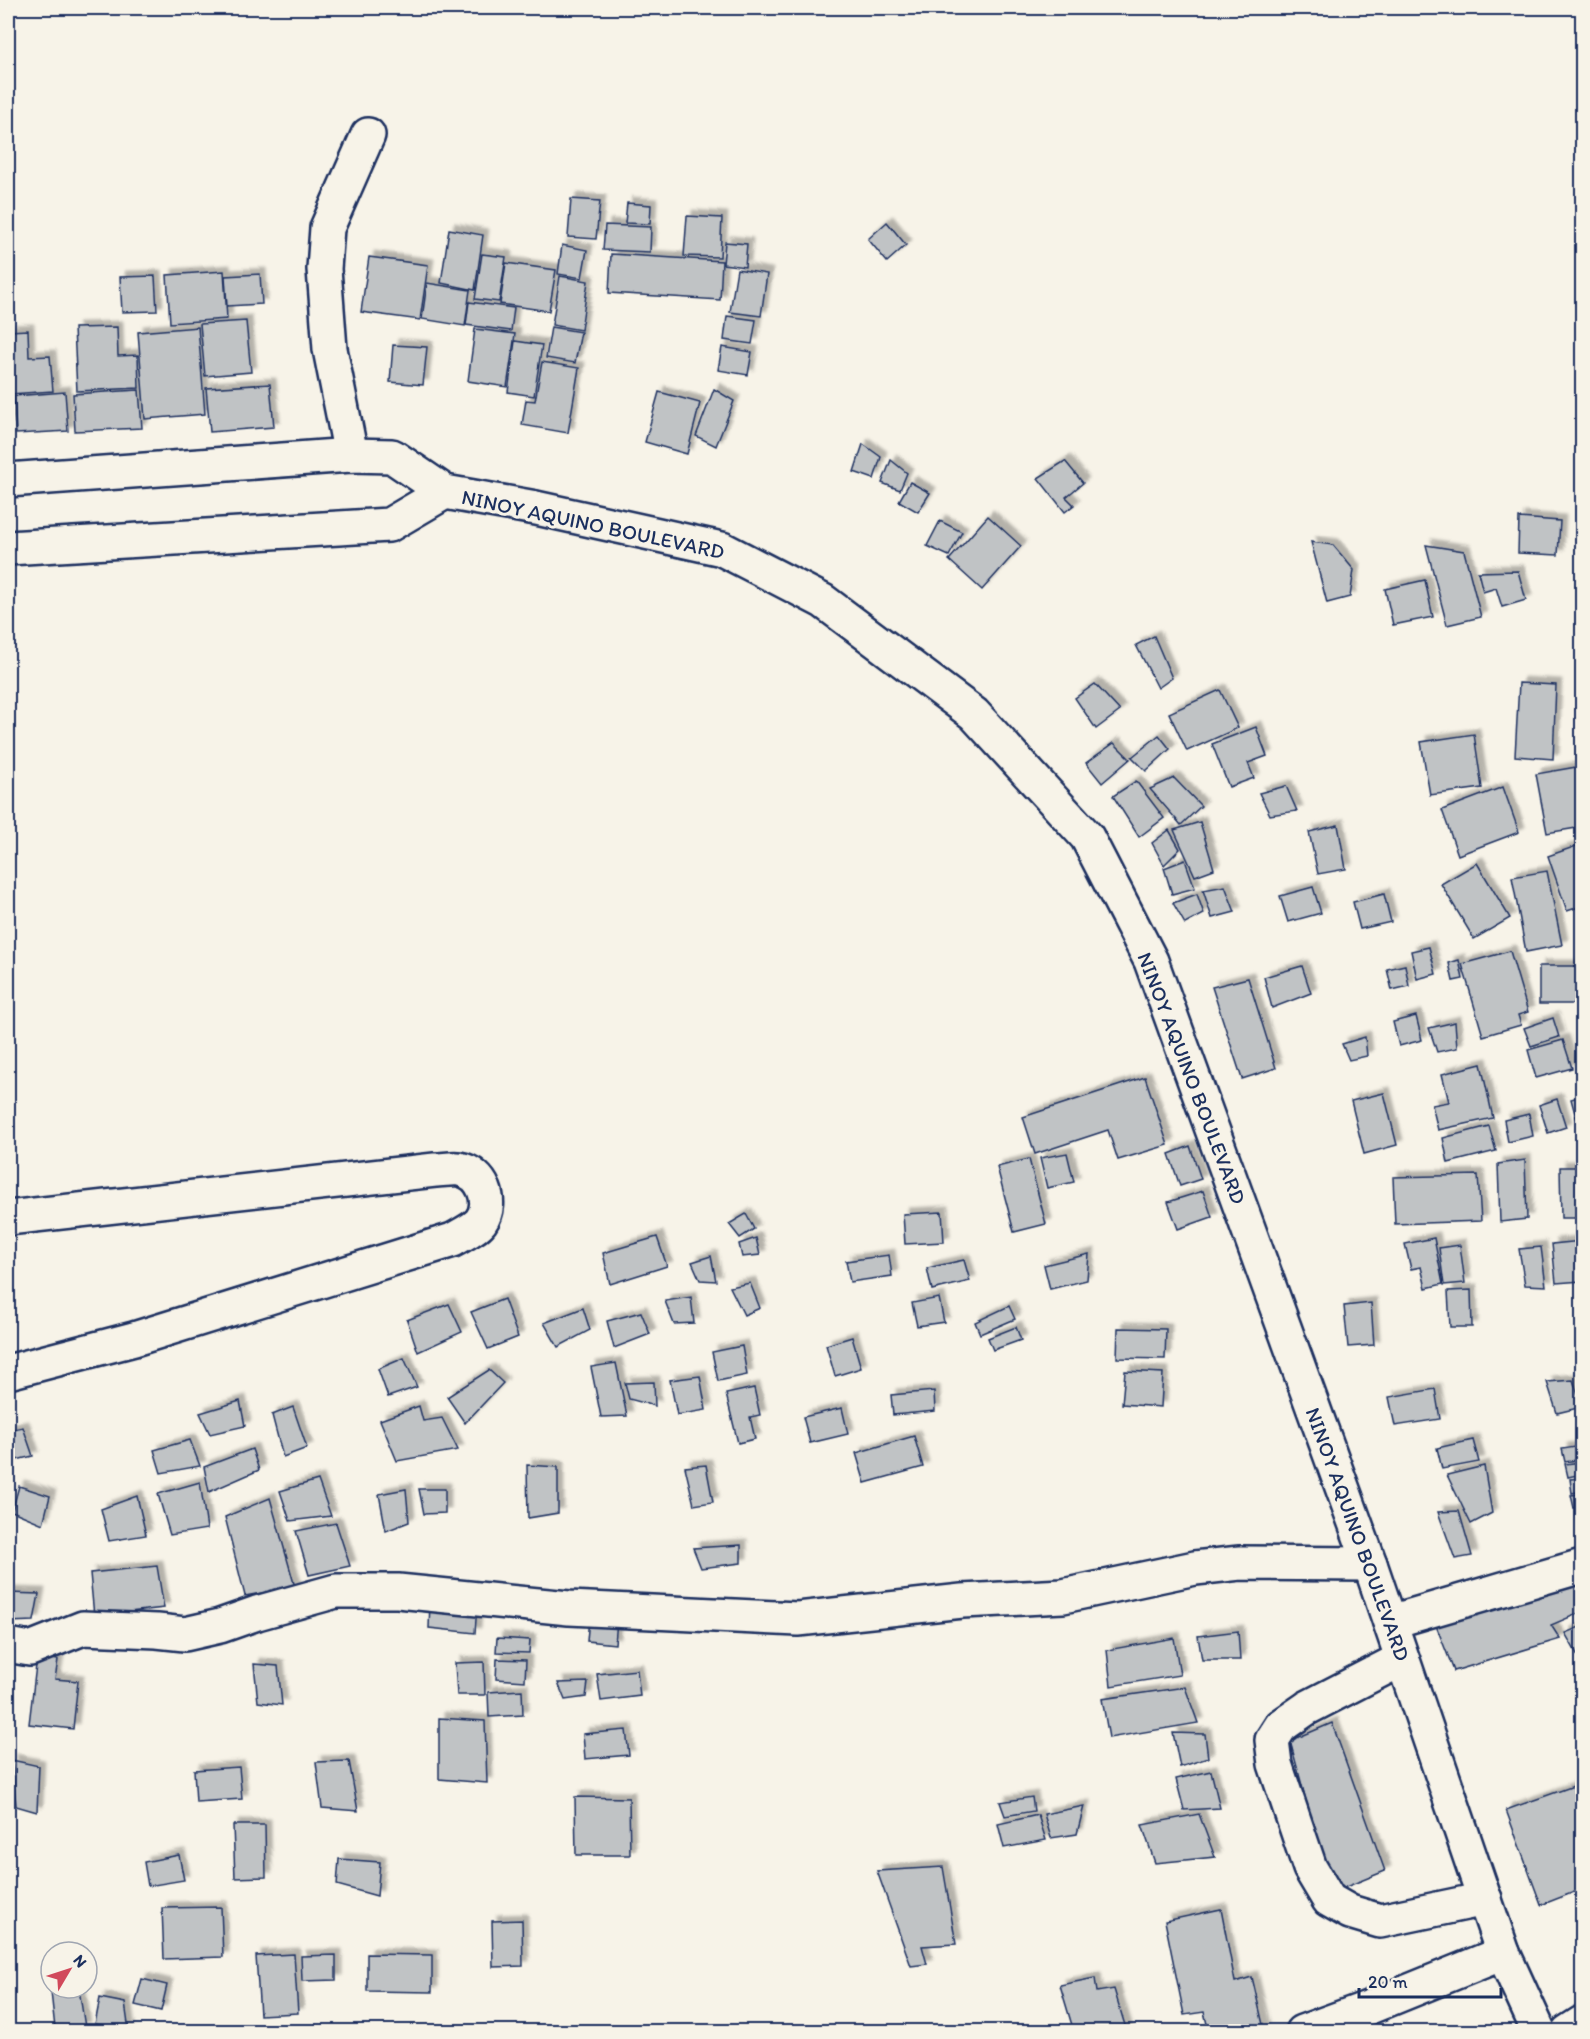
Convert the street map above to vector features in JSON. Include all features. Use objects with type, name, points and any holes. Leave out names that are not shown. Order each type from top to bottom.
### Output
[{"type":"main road","points":[[351,455],[330,349],[324,269],[327,228],[368,135]]},
{"type":"main road","name":"NINOY AQUINO BOULEVARD","points":[[8,480],[351,455],[392,456],[445,492],[536,508],[722,549],[823,601],[974,714],[1087,837],[1151,961],[1370,1564],[1503,1953],[1539,2031]]},
{"type":"main road","name":"NINOY AQUINO BOULEVARD","points":[[8,548],[389,525],[445,492]]},
{"type":"main road","points":[[8,1218],[435,1170],[461,1169],[480,1180],[486,1192],[486,1209],[480,1223],[453,1240],[134,1339],[8,1372]]},
{"type":"main road","points":[[8,1646],[30,1649],[84,1628],[184,1634],[220,1626],[257,1613],[336,1592],[398,1592],[569,1608],[798,1619],[962,1601],[1063,1596],[1195,1568],[1240,1563],[1370,1564]]},
{"type":"main road","points":[[1390,1622],[1582,1566]]},
{"type":"main road","points":[[1402,1659],[1307,1708],[1281,1726],[1272,1740],[1275,1764],[1310,1868],[1329,1900],[1350,1912],[1380,1922],[1485,1899]]},
{"type":"main road","points":[[1302,2031],[1365,2009],[1503,1953]]},
{"type":"main road","points":[[1568,2031],[1582,2023]]},
{"type":"building","points":[[571,199],[600,201],[596,239],[568,237]]},
{"type":"building","points":[[627,203],[651,205],[650,224],[625,223]]},
{"type":"building","points":[[687,216],[722,218],[720,257],[684,256]]},
{"type":"building","points":[[887,222],[906,245],[887,262],[868,239]]},
{"type":"building","points":[[605,225],[651,227],[650,252],[603,250]]},
{"type":"building","points":[[449,229],[483,235],[475,290],[441,283]]},
{"type":"building","points":[[725,242],[747,244],[745,267],[723,264]]},
{"type":"building","points":[[562,245],[587,250],[582,278],[558,274]]},
{"type":"building","points":[[482,254],[506,257],[499,302],[475,299]]},
{"type":"building","points":[[611,254],[722,261],[720,300],[609,293]]},
{"type":"building","points":[[369,257],[428,265],[420,320],[361,312]]},
{"type":"building","points":[[506,263],[556,270],[549,311],[500,304]]},
{"type":"building","points":[[737,269],[767,274],[761,316],[730,312]]},
{"type":"building","points":[[224,271],[227,319],[170,323],[167,275]]},
{"type":"building","points":[[260,274],[262,304],[227,306],[225,276]]},
{"type":"building","points":[[155,276],[157,311],[122,312],[120,277]]},
{"type":"building","points":[[560,276],[588,281],[581,330],[552,325]]},
{"type":"building","points":[[427,283],[470,290],[465,326],[422,319]]},
{"type":"building","points":[[469,302],[514,308],[511,331],[466,325]]},
{"type":"building","points":[[727,316],[756,320],[752,344],[724,340]]},
{"type":"building","points":[[246,321],[251,372],[205,376],[200,324]]},
{"type":"building","points":[[117,327],[118,356],[138,355],[139,388],[77,391],[74,328]]},
{"type":"building","points":[[198,327],[205,414],[145,419],[138,332]]},
{"type":"building","points":[[551,327],[581,332],[575,363],[546,358]]},
{"type":"building","points":[[475,329],[515,334],[507,387],[468,381]]},
{"type":"building","points":[[28,330],[29,357],[50,356],[53,391],[10,394],[8,331]]},
{"type":"building","points":[[515,341],[542,345],[534,396],[508,392]]},
{"type":"building","points":[[393,345],[427,347],[423,385],[390,382]]},
{"type":"building","points":[[722,347],[752,352],[748,375],[718,370]]},
{"type":"building","points":[[542,362],[579,368],[568,433],[522,425],[526,400],[535,401]]},
{"type":"building","points":[[270,384],[274,427],[210,432],[206,388]]},
{"type":"building","points":[[714,389],[734,401],[716,446],[696,436]]},
{"type":"building","points":[[139,390],[142,428],[75,431],[73,394]]},
{"type":"building","points":[[65,392],[68,431],[16,434],[14,396]]},
{"type":"building","points":[[659,392],[700,403],[687,454],[645,442]]},
{"type":"building","points":[[8,395],[11,395],[12,423],[8,424]]},
{"type":"building","points":[[863,444],[881,457],[874,479],[854,472]]},
{"type":"building","points":[[891,460],[907,473],[900,490],[882,483]]},
{"type":"building","points":[[1065,461],[1083,483],[1066,497],[1074,505],[1065,512],[1038,478]]},
{"type":"building","points":[[910,482],[930,493],[918,512],[899,501]]},
{"type":"building","points":[[988,516],[1021,546],[982,590],[949,560]]},
{"type":"building","points":[[1519,518],[1560,521],[1558,555],[1518,553]]},
{"type":"building","points":[[940,521],[962,532],[949,556],[927,546]]},
{"type":"building","points":[[1311,542],[1333,545],[1354,570],[1350,597],[1327,603]]},
{"type":"building","points":[[1426,545],[1464,551],[1481,617],[1447,625]]},
{"type":"building","points":[[1518,571],[1526,600],[1502,607],[1496,588],[1483,592],[1478,572]]},
{"type":"building","points":[[1425,580],[1433,617],[1393,625],[1385,589]]},
{"type":"building","points":[[1154,636],[1172,678],[1158,688],[1136,645]]},
{"type":"building","points":[[1519,683],[1556,685],[1553,759],[1515,756]]},
{"type":"building","points":[[1095,684],[1120,711],[1096,729],[1075,698]]},
{"type":"building","points":[[1220,690],[1238,728],[1187,751],[1169,713]]},
{"type":"building","points":[[1256,727],[1267,756],[1248,763],[1254,778],[1229,787],[1212,744]]},
{"type":"building","points":[[1474,734],[1482,788],[1430,795],[1421,742]]},
{"type":"building","points":[[1159,735],[1170,749],[1146,771],[1132,757]]},
{"type":"building","points":[[1114,743],[1130,759],[1102,783],[1086,763]]},
{"type":"building","points":[[1582,766],[1582,827],[1547,833],[1536,774]]},
{"type":"building","points":[[1174,778],[1201,806],[1181,825],[1150,789]]},
{"type":"building","points":[[1136,781],[1164,818],[1139,837],[1113,796]]},
{"type":"building","points":[[1286,786],[1297,811],[1270,815],[1259,793]]},
{"type":"building","points":[[1503,787],[1519,832],[1458,855],[1442,810]]},
{"type":"building","points":[[1200,822],[1214,869],[1195,876],[1174,830]]},
{"type":"building","points":[[1338,825],[1346,869],[1318,874],[1309,832]]},
{"type":"building","points":[[1169,830],[1180,849],[1164,865],[1152,843]]},
{"type":"building","points":[[1582,844],[1582,906],[1567,911],[1548,856]]},
{"type":"building","points":[[1185,860],[1195,888],[1172,894],[1164,868]]},
{"type":"building","points":[[1477,863],[1510,918],[1474,939],[1441,884]]},
{"type":"building","points":[[1547,871],[1562,945],[1526,952],[1512,877]]},
{"type":"building","points":[[1225,886],[1235,912],[1212,918],[1203,890]]},
{"type":"building","points":[[1313,887],[1321,913],[1288,922],[1280,896]]},
{"type":"building","points":[[1197,894],[1204,914],[1185,924],[1173,903]]},
{"type":"building","points":[[1384,894],[1391,922],[1360,929],[1353,902]]},
{"type":"building","points":[[1429,947],[1436,974],[1417,979],[1411,951]]},
{"type":"building","points":[[1510,951],[1528,1012],[1518,1015],[1521,1025],[1483,1036],[1462,964]]},
{"type":"building","points":[[1459,960],[1463,979],[1453,981],[1449,963]]},
{"type":"building","points":[[1405,965],[1409,986],[1392,990],[1387,969]]},
{"type":"building","points":[[1302,966],[1311,993],[1272,1008],[1264,977]]},
{"type":"building","points":[[1539,966],[1582,966],[1582,1004],[1539,1004]]},
{"type":"building","points":[[1248,978],[1276,1068],[1242,1079],[1212,987]]},
{"type":"building","points":[[1416,1016],[1422,1040],[1399,1046],[1393,1022]]},
{"type":"building","points":[[1553,1018],[1559,1037],[1531,1046],[1524,1028]]},
{"type":"building","points":[[1455,1022],[1457,1048],[1437,1052],[1429,1028]]},
{"type":"building","points":[[1365,1037],[1367,1056],[1349,1060],[1342,1044]]},
{"type":"building","points":[[1563,1040],[1572,1068],[1536,1078],[1528,1050]]},
{"type":"building","points":[[1481,1064],[1493,1118],[1438,1130],[1432,1105],[1449,1102],[1442,1074]]},
{"type":"building","points":[[1145,1077],[1168,1145],[1118,1160],[1108,1130],[1035,1154],[1023,1117]]},
{"type":"building","points":[[1384,1093],[1397,1145],[1364,1154],[1351,1101]]},
{"type":"building","points":[[1582,1096],[1582,1120],[1577,1121],[1571,1099]]},
{"type":"building","points":[[1557,1099],[1566,1127],[1548,1133],[1539,1105]]},
{"type":"building","points":[[1529,1114],[1533,1136],[1508,1142],[1504,1120]]},
{"type":"building","points":[[1489,1126],[1496,1151],[1448,1163],[1443,1138]]},
{"type":"building","points":[[1190,1146],[1201,1179],[1180,1186],[1169,1154]]},
{"type":"building","points":[[1067,1153],[1074,1182],[1047,1188],[1040,1158]]},
{"type":"building","points":[[1029,1159],[1046,1224],[1014,1232],[997,1167]]},
{"type":"building","points":[[1525,1160],[1527,1219],[1500,1222],[1498,1164]]},
{"type":"building","points":[[1560,1167],[1582,1167],[1582,1197],[1576,1197],[1577,1218],[1561,1218]]},
{"type":"building","points":[[1478,1175],[1481,1221],[1395,1224],[1393,1177]]},
{"type":"building","points":[[1203,1191],[1212,1217],[1178,1229],[1168,1202]]},
{"type":"building","points":[[942,1212],[944,1242],[905,1244],[903,1214]]},
{"type":"building","points":[[746,1214],[754,1229],[740,1238],[729,1224]]},
{"type":"building","points":[[657,1237],[667,1266],[610,1284],[603,1253]]},
{"type":"building","points":[[756,1238],[760,1255],[742,1257],[739,1244]]},
{"type":"building","points":[[1434,1238],[1443,1284],[1426,1288],[1421,1267],[1411,1269],[1405,1244]]},
{"type":"building","points":[[1582,1241],[1582,1281],[1556,1283],[1552,1244]]},
{"type":"building","points":[[1460,1245],[1465,1283],[1444,1285],[1439,1248]]},
{"type":"building","points":[[1541,1247],[1546,1286],[1525,1285],[1519,1249]]},
{"type":"building","points":[[1089,1254],[1087,1280],[1050,1289],[1044,1265]]},
{"type":"building","points":[[889,1255],[892,1276],[850,1282],[846,1261]]},
{"type":"building","points":[[711,1256],[716,1281],[700,1280],[692,1262]]},
{"type":"building","points":[[964,1260],[970,1281],[932,1290],[927,1268]]},
{"type":"building","points":[[750,1283],[760,1308],[744,1315],[730,1287]]},
{"type":"building","points":[[1471,1290],[1472,1327],[1450,1327],[1448,1291]]},
{"type":"building","points":[[691,1297],[694,1323],[674,1324],[665,1301]]},
{"type":"building","points":[[939,1298],[944,1322],[917,1326],[912,1303]]},
{"type":"building","points":[[504,1299],[518,1337],[488,1349],[471,1312]]},
{"type":"building","points":[[1371,1303],[1374,1345],[1348,1347],[1344,1306]]},
{"type":"building","points":[[449,1304],[462,1332],[418,1352],[407,1320]]},
{"type":"building","points":[[1009,1306],[1015,1319],[980,1334],[975,1322]]},
{"type":"building","points":[[583,1308],[590,1330],[558,1347],[544,1323]]},
{"type":"building","points":[[641,1312],[650,1334],[614,1348],[607,1321]]},
{"type":"building","points":[[1016,1327],[1021,1340],[993,1350],[988,1338]]},
{"type":"building","points":[[1118,1328],[1166,1329],[1165,1359],[1117,1358]]},
{"type":"building","points":[[852,1337],[861,1368],[835,1376],[826,1345]]},
{"type":"building","points":[[742,1346],[747,1375],[718,1381],[712,1352]]},
{"type":"building","points":[[404,1358],[417,1387],[388,1397],[378,1369]]},
{"type":"building","points":[[616,1363],[627,1416],[601,1417],[591,1367]]},
{"type":"building","points":[[489,1370],[503,1383],[465,1423],[447,1397]]},
{"type":"building","points":[[1125,1371],[1163,1373],[1161,1407],[1122,1404]]},
{"type":"building","points":[[700,1376],[706,1410],[677,1415],[670,1380]]},
{"type":"building","points":[[1573,1380],[1582,1407],[1557,1413],[1547,1382]]},
{"type":"building","points":[[654,1382],[655,1406],[629,1399],[625,1383]]},
{"type":"building","points":[[754,1388],[760,1415],[750,1417],[755,1439],[738,1443],[726,1394]]},
{"type":"building","points":[[1435,1389],[1440,1419],[1395,1426],[1389,1397]]},
{"type":"building","points":[[934,1391],[935,1411],[893,1415],[891,1395]]},
{"type":"building","points":[[240,1401],[245,1426],[210,1434],[200,1413]]},
{"type":"building","points":[[419,1406],[423,1421],[442,1418],[458,1450],[397,1461],[380,1420]]},
{"type":"building","points":[[293,1407],[307,1448],[283,1457],[272,1415]]},
{"type":"building","points":[[842,1408],[848,1434],[810,1443],[803,1417]]},
{"type":"building","points":[[23,1427],[33,1456],[8,1462],[8,1430]]},
{"type":"building","points":[[914,1436],[923,1467],[865,1483],[856,1453]]},
{"type":"building","points":[[190,1440],[200,1466],[161,1473],[154,1450]]},
{"type":"building","points":[[1473,1440],[1479,1462],[1442,1469],[1437,1448]]},
{"type":"building","points":[[1582,1446],[1582,1459],[1565,1462],[1562,1449]]},
{"type":"building","points":[[252,1449],[259,1470],[209,1492],[204,1467]]},
{"type":"building","points":[[1582,1462],[1582,1474],[1568,1477],[1565,1464]]},
{"type":"building","points":[[527,1465],[558,1467],[558,1513],[528,1518]]},
{"type":"building","points":[[706,1465],[713,1502],[694,1505],[685,1467]]},
{"type":"building","points":[[1484,1466],[1492,1513],[1471,1524],[1447,1475]]},
{"type":"building","points":[[1582,1478],[1582,1491],[1572,1493],[1570,1479]]},
{"type":"building","points":[[318,1480],[331,1516],[290,1521],[280,1491]]},
{"type":"building","points":[[200,1482],[207,1529],[170,1535],[158,1494]]},
{"type":"building","points":[[19,1486],[50,1496],[43,1524],[12,1511]]},
{"type":"building","points":[[406,1489],[409,1522],[386,1531],[379,1494]]},
{"type":"building","points":[[419,1489],[445,1489],[445,1513],[424,1514]]},
{"type":"building","points":[[1582,1494],[1582,1506],[1574,1508],[1571,1495]]},
{"type":"building","points":[[137,1496],[146,1535],[109,1541],[101,1509]]},
{"type":"building","points":[[270,1498],[295,1587],[245,1596],[225,1517]]},
{"type":"building","points":[[1459,1511],[1472,1556],[1455,1559],[1438,1512]]},
{"type":"building","points":[[1582,1511],[1582,1525],[1578,1525],[1576,1512]]},
{"type":"building","points":[[336,1523],[350,1566],[309,1575],[296,1531]]},
{"type":"building","points":[[741,1545],[741,1563],[701,1568],[693,1548]]},
{"type":"building","points":[[157,1566],[164,1608],[94,1616],[90,1573]]},
{"type":"building","points":[[1582,1574],[1582,1612],[1551,1625],[1560,1639],[1454,1671],[1435,1623]]},
{"type":"building","points":[[8,1593],[39,1594],[34,1621],[8,1622]]},
{"type":"building","points":[[430,1603],[477,1606],[475,1633],[429,1628]]},
{"type":"building","points":[[589,1618],[617,1620],[615,1644],[587,1641]]},
{"type":"building","points":[[1582,1626],[1582,1663],[1565,1633]]},
{"type":"building","points":[[1238,1631],[1240,1660],[1202,1660],[1198,1636]]},
{"type":"building","points":[[497,1638],[530,1640],[529,1653],[496,1652]]},
{"type":"building","points":[[1174,1638],[1180,1675],[1111,1686],[1107,1650]]},
{"type":"building","points":[[37,1657],[58,1660],[55,1679],[78,1681],[73,1729],[29,1724]]},
{"type":"building","points":[[497,1659],[526,1660],[525,1681],[496,1679]]},
{"type":"building","points":[[484,1662],[485,1695],[457,1695],[455,1663]]},
{"type":"building","points":[[254,1664],[278,1666],[282,1705],[258,1702]]},
{"type":"building","points":[[637,1670],[640,1696],[601,1701],[597,1674]]},
{"type":"building","points":[[588,1682],[586,1697],[565,1700],[558,1683]]},
{"type":"building","points":[[1185,1687],[1198,1723],[1109,1738],[1102,1699]]},
{"type":"building","points":[[522,1690],[523,1715],[489,1717],[488,1692]]},
{"type":"building","points":[[439,1718],[485,1721],[487,1783],[439,1779]]},
{"type":"building","points":[[1332,1723],[1385,1871],[1331,1893],[1290,1741]]},
{"type":"building","points":[[626,1730],[629,1755],[585,1759],[583,1734]]},
{"type":"building","points":[[1173,1733],[1205,1734],[1208,1758],[1180,1767]]},
{"type":"building","points":[[12,1760],[39,1766],[37,1812],[16,1806]]},
{"type":"building","points":[[349,1761],[358,1811],[322,1808],[316,1762]]},
{"type":"building","points":[[239,1767],[242,1799],[196,1802],[194,1770]]},
{"type":"building","points":[[1211,1771],[1220,1808],[1184,1810],[1176,1779]]},
{"type":"building","points":[[1582,1783],[1582,1889],[1541,1905],[1506,1810]]},
{"type":"building","points":[[575,1797],[629,1798],[630,1855],[576,1855]]},
{"type":"building","points":[[1032,1797],[1034,1811],[1005,1816],[1000,1802]]},
{"type":"building","points":[[1084,1806],[1077,1834],[1051,1838],[1044,1814]]},
{"type":"building","points":[[1199,1814],[1215,1857],[1155,1863],[1142,1825]]},
{"type":"building","points":[[1038,1815],[1046,1840],[1004,1848],[998,1824]]},
{"type":"building","points":[[233,1825],[265,1825],[266,1877],[235,1878]]},
{"type":"building","points":[[179,1855],[184,1880],[148,1886],[144,1862]]},
{"type":"building","points":[[339,1859],[380,1862],[377,1896],[337,1885]]},
{"type":"building","points":[[943,1867],[956,1944],[922,1946],[927,1964],[911,1966],[877,1871]]},
{"type":"building","points":[[221,1907],[223,1957],[164,1959],[162,1908]]},
{"type":"building","points":[[1221,1909],[1235,1982],[1252,1977],[1264,2029],[1257,2032],[1209,2032],[1204,2012],[1184,2015],[1165,1921]]},
{"type":"building","points":[[522,1920],[523,1966],[493,1967],[492,1921]]},
{"type":"building","points":[[294,1954],[298,2013],[260,2015],[256,1956]]},
{"type":"building","points":[[367,1954],[432,1955],[432,1992],[367,1991]]},
{"type":"building","points":[[336,1955],[336,1980],[302,1981],[301,1956]]},
{"type":"building","points":[[1095,1978],[1097,1992],[1114,1989],[1127,2032],[1074,2032],[1060,1985]]},
{"type":"building","points":[[142,1979],[167,1985],[161,2011],[135,2005]]},
{"type":"building","points":[[100,1998],[125,2003],[129,2031],[95,2024]]},
{"type":"building","points":[[52,2000],[81,2000],[85,2027],[55,2028]]}]
